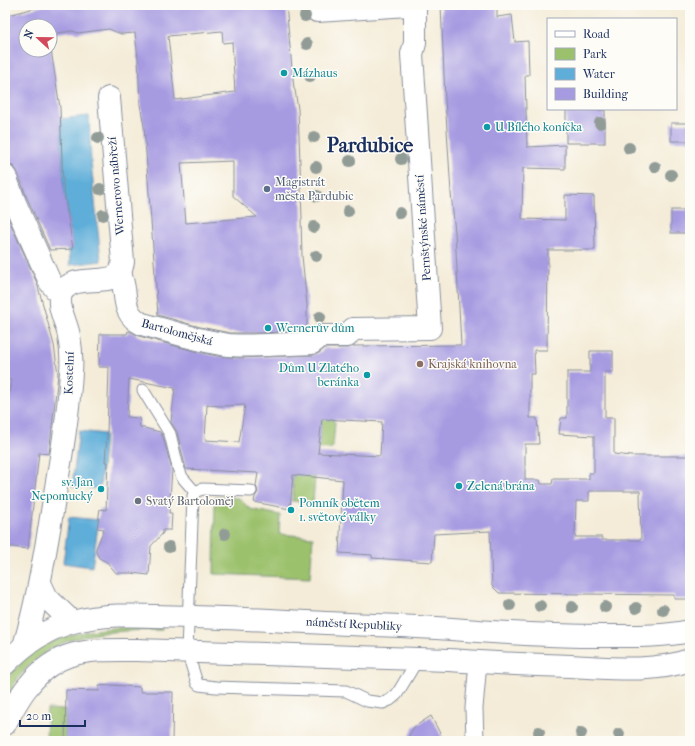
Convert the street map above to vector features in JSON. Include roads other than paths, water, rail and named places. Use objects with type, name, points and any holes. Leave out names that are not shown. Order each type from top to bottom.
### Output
[{"type":"street","points":[[316,8],[408,5]]},
{"type":"street","name":"Pernštýnské náměstí","points":[[312,343],[321,336],[347,336],[353,329],[430,328],[412,54],[416,43],[415,5]]},
{"type":"street","name":"Wernerovo nábřeží","points":[[108,98],[123,262],[120,274]]},
{"type":"street","name":"Kostelní","points":[[5,176],[15,203],[50,282],[60,295],[60,306],[69,336],[71,367],[62,453],[40,583],[24,646]]},
{"type":"street","points":[[60,295],[66,286],[113,277],[120,274]]},
{"type":"street","name":"Bartolomějská","points":[[120,274],[128,312],[142,324],[182,335],[228,344],[312,343]]},
{"type":"street","points":[[40,583],[47,598],[72,622]]},
{"type":"street","name":"náměstí Republiky","points":[[5,664],[24,646],[43,633],[72,622],[95,618],[125,616],[225,618],[442,628],[513,634],[583,636],[644,636],[676,634],[690,630]]},
{"type":"street","points":[[475,741],[474,708],[478,668],[483,655],[488,650],[513,634]]},
{"type":"street","points":[[5,724],[28,685],[48,666],[66,656],[89,651],[187,651],[418,659],[478,668],[641,669],[669,666],[690,660]]},
{"type":"lane","points":[[143,390],[170,434],[182,477],[194,492]]},
{"type":"lane","points":[[194,492],[202,489],[251,491]]},
{"type":"lane","points":[[194,492],[192,500],[187,651],[199,685],[346,691],[363,700],[375,703],[387,702],[394,697],[418,659]]},
{"type":"water","points":[[89,116],[91,162],[101,261],[70,265],[69,249],[73,249],[64,192],[60,119]]},
{"type":"water","points":[[79,431],[105,434],[100,489],[72,486]]},
{"type":"water","points":[[69,517],[99,520],[92,567],[63,563]]},
{"type":"place","name":"Mázhaus","points":[[284,73]]},
{"type":"place","name":"U Bílého koníčka","points":[[487,127]]},
{"type":"place","name":"Magistrát města Pardubic","points":[[267,189]]},
{"type":"place","name":"Wernerův dům","points":[[268,328]]},
{"type":"place","name":"Krajská knihovna","points":[[420,364]]},
{"type":"place","name":"Dům U Zlatého beránka","points":[[367,375]]},
{"type":"place","name":"Zelená brána","points":[[459,486]]},
{"type":"place","name":"sv. Jan Nepomucký","points":[[101,489]]},
{"type":"place","name":"Svatý Bartoloměj","points":[[138,501]]},
{"type":"place","name":"Pomník obětem 1. světové války","points":[[291,510]]},
{"type":"district","name":"Pardubice","points":[[370,145]]}]
